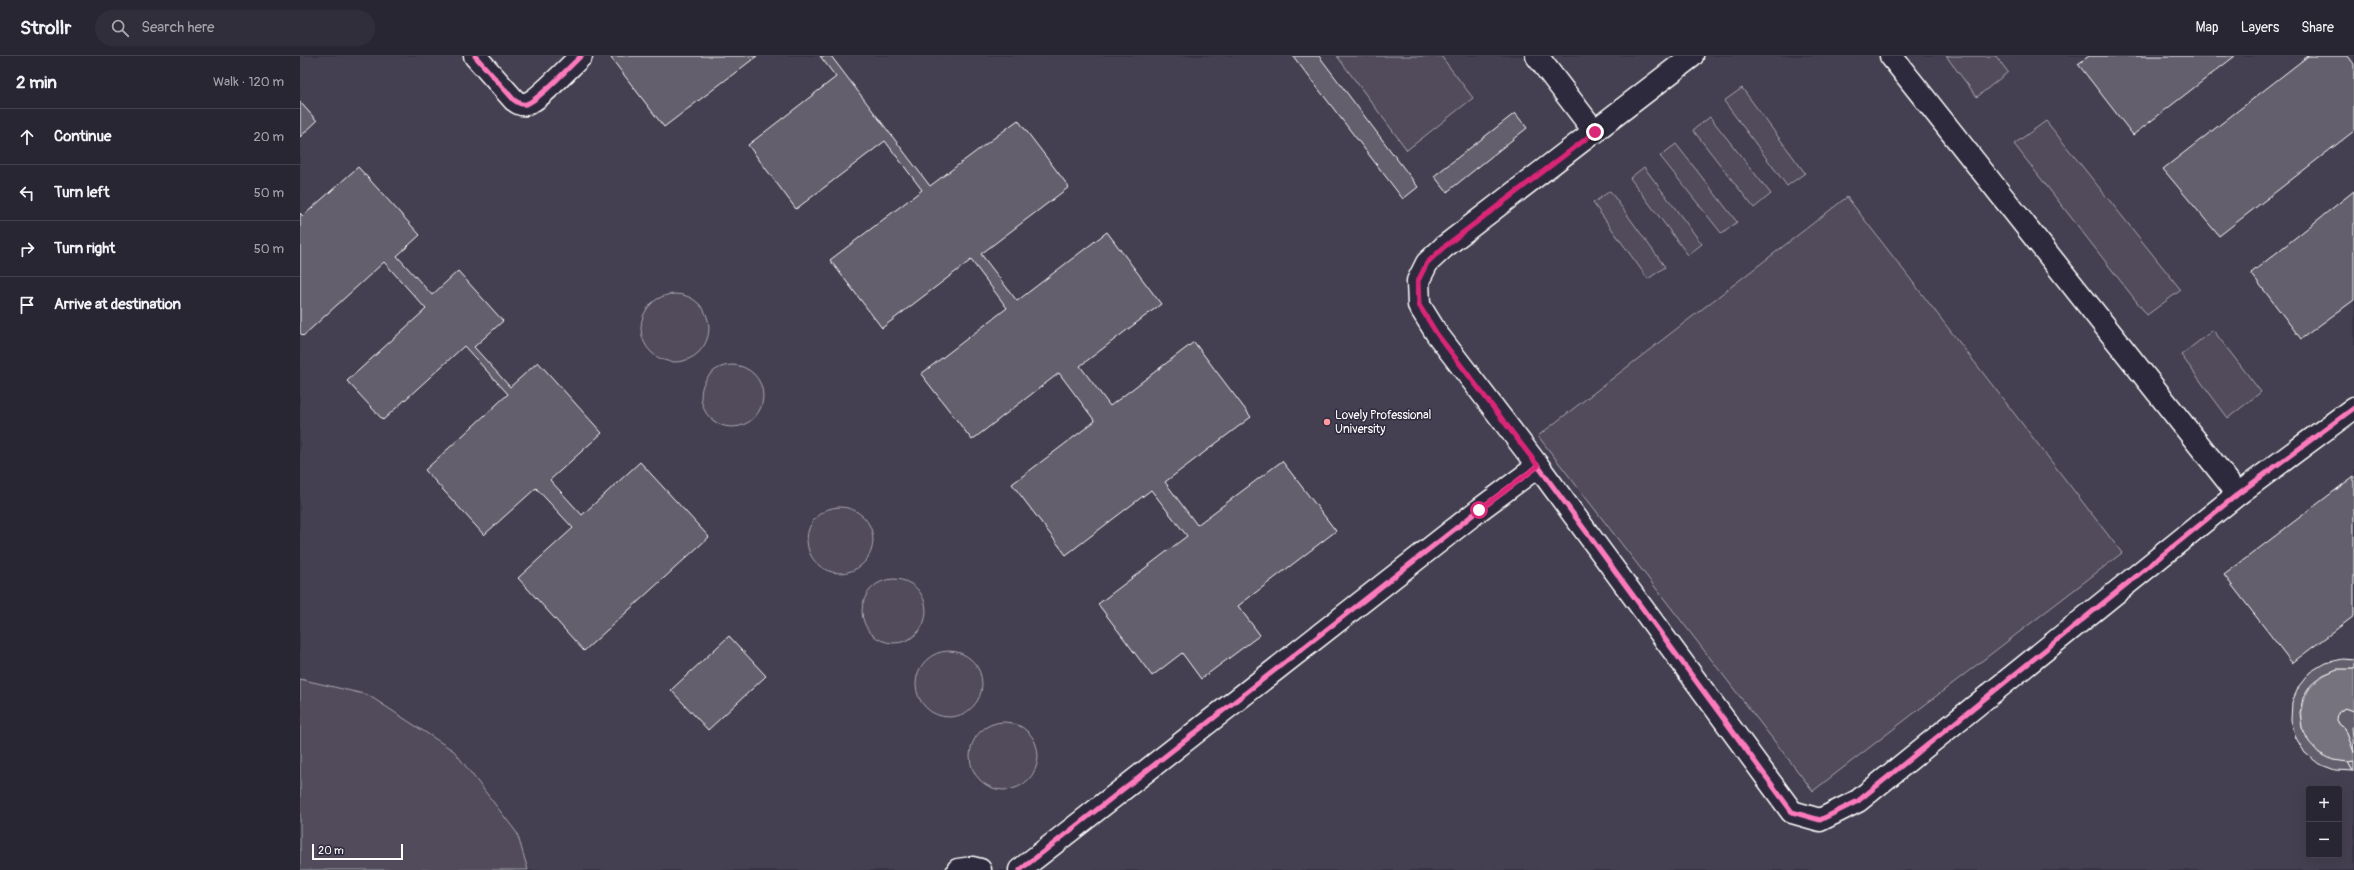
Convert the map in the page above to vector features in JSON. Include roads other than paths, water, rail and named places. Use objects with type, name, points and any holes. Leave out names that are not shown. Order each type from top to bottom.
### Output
[{"type":"street","points":[[475,56],[519,104],[525,104],[536,98],[581,56]]},
{"type":"street","points":[[1537,56],[1595,132]]},
{"type":"street","points":[[1692,56],[1444,247],[1427,263],[1418,281],[1419,305],[1437,334],[1538,466],[1792,812],[1820,820],[1858,801],[2238,494],[2354,408]]},
{"type":"street","points":[[1891,56],[2238,494]]},
{"type":"street","points":[[1020,870],[1460,525],[1538,466]]},
{"type":"street","points":[[958,870],[972,868],[980,870]]},
{"type":"place","name":"Lovely Professional University","points":[[1327,422]]}]
